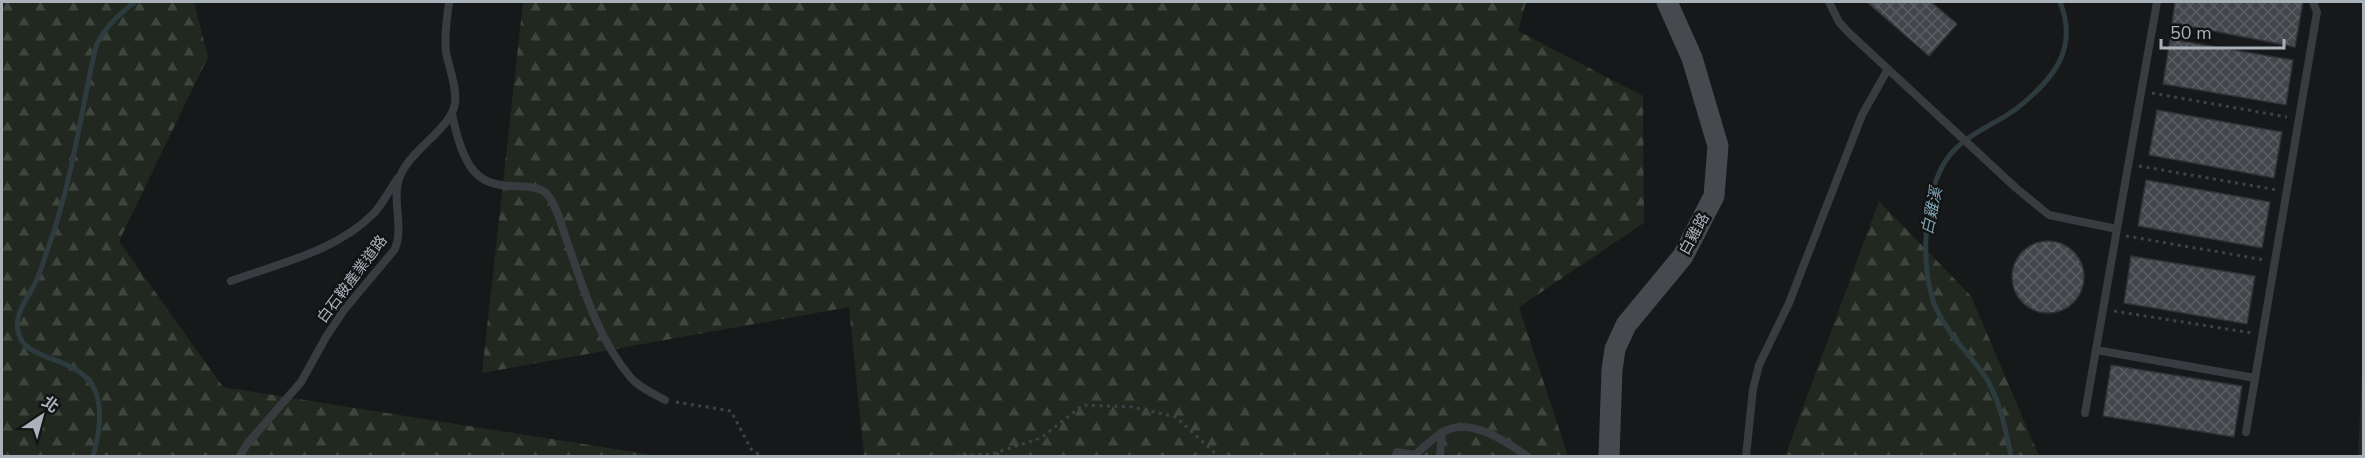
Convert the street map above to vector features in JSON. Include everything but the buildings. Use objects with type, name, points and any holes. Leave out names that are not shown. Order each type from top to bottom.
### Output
[{"type":"street","name":"白雞路","points":[[1609,456],[1612,370],[1615,349],[1626,325],[1683,256],[1714,196],[1718,146],[1692,58],[1666,2]]},
{"type":"lane","points":[[449,2],[446,50],[455,102],[452,114],[459,144],[470,166],[491,184],[507,187],[538,187],[546,191],[554,206],[590,306],[610,349],[632,379],[665,400]]},
{"type":"lane","points":[[1828,2],[1839,22],[2016,188],[2049,215],[2116,232]]},
{"type":"lane","points":[[2085,413],[2157,2]]},
{"type":"lane","points":[[2246,432],[2317,12],[2313,2]]},
{"type":"lane","points":[[1746,456],[1753,389],[1759,364],[1789,303],[1862,115],[1888,69]]},
{"type":"lane","points":[[231,281],[323,248],[355,230],[376,211],[409,161],[452,114]]},
{"type":"lane","name":"白石鞍產業道路","points":[[240,456],[247,444],[301,382],[344,310],[395,249],[399,238],[396,203],[400,174]]},
{"type":"lane","points":[[2096,350],[2255,378]]},
{"type":"lane","points":[[1397,456],[1397,452],[1415,454],[1442,432],[1460,428],[1489,433],[1527,456]]},
{"type":"lane","points":[[1440,456],[1442,432]]},
{"type":"path","points":[[2141,91],[2299,119]]},
{"type":"path","points":[[2128,164],[2287,192]]},
{"type":"path","points":[[2116,232],[2275,262]]},
{"type":"path","points":[[2103,310],[2262,335]]},
{"type":"path","points":[[665,400],[731,411],[750,449],[761,456]]},
{"type":"path","points":[[956,456],[992,454],[1041,438],[1083,405],[1132,408],[1176,417],[1218,456]]},
{"type":"green space","points":[[2,2],[194,2],[208,57],[119,241],[223,387],[659,456],[2,456]]},
{"type":"green space","points":[[523,2],[1526,2],[1518,31],[1643,96],[1644,223],[1519,307],[1568,456],[864,456],[849,307],[482,373]]},
{"type":"green space","points":[[1879,201],[1971,296],[2039,456],[1785,456]]},
{"type":"green space","points":[[2363,352],[2364,456],[2358,456]]},
{"type":"waterway","points":[[93,456],[100,419],[96,394],[86,377],[71,367],[25,345],[17,324],[20,311],[41,269],[56,226],[75,149],[96,46],[112,22],[135,2]]},
{"type":"waterway","name":"白雞溪","points":[[2011,456],[2000,410],[1989,383],[1950,332],[1934,304],[1927,269],[1926,233],[1931,197],[1942,167],[1949,156],[1975,133],[2006,116],[2029,98],[2041,87],[2059,62],[2066,34],[2060,2]]}]
